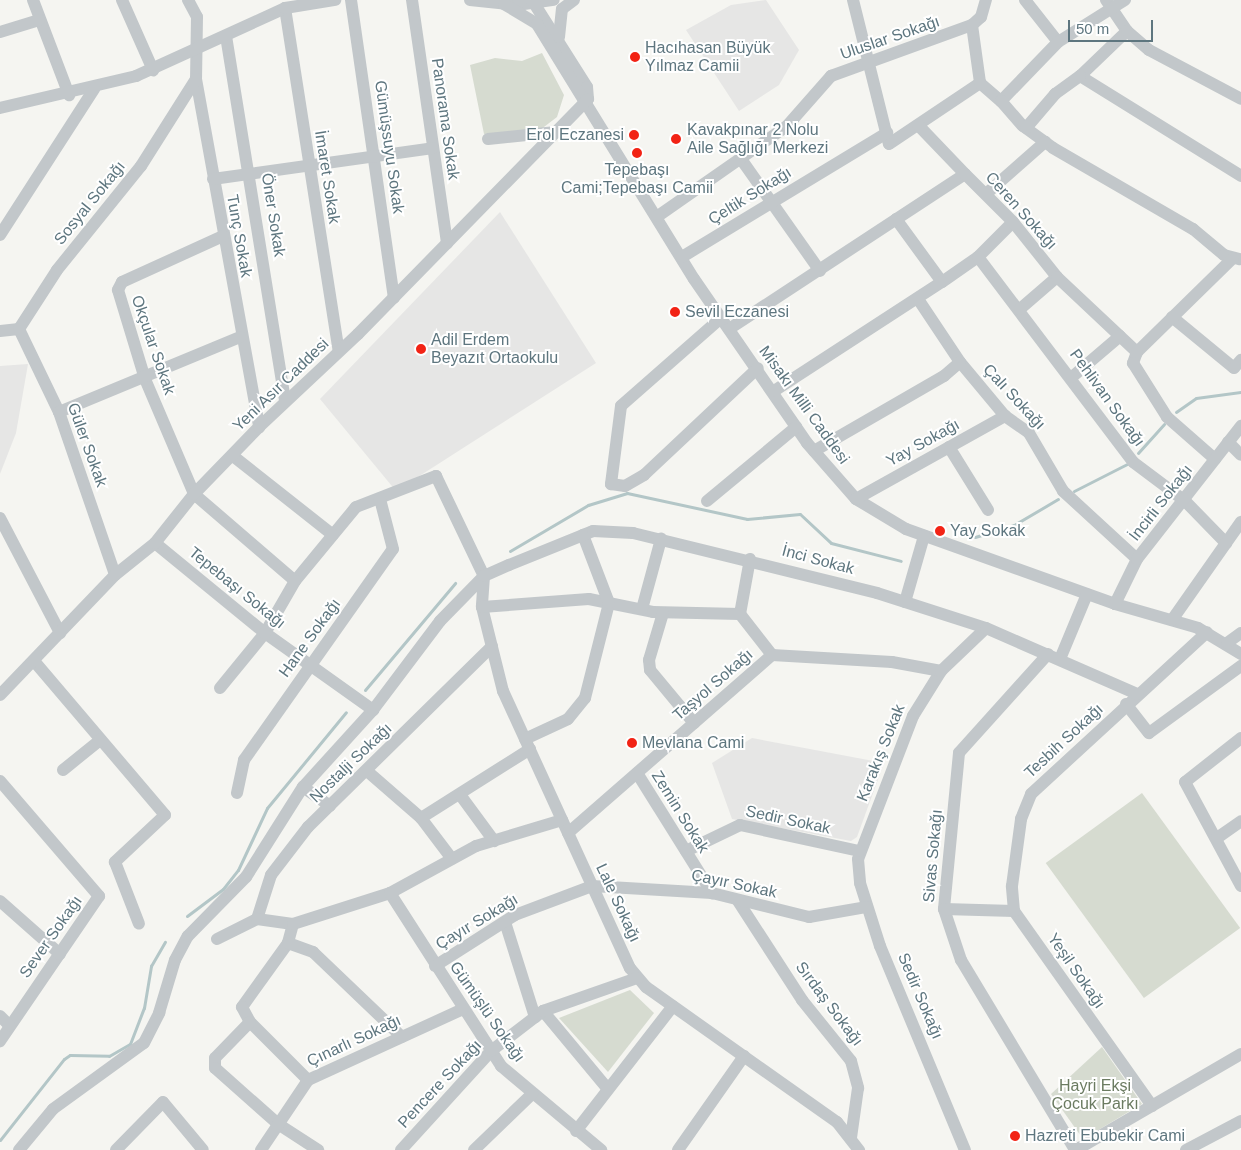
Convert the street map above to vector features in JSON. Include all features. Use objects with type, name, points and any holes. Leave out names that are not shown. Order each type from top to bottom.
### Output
[{"type":"street","points":[[33,0],[69,95]]},
{"type":"street","points":[[122,0],[153,70]]},
{"type":"street","name":"Tunç Sokak","points":[[188,0],[197,17],[200,50],[196,79],[240,337],[259,427]]},
{"type":"street","points":[[0,119],[4,107],[94,89],[153,70],[200,50],[285,8],[335,0]]},
{"type":"street","name":"Gümüşsuyu Sokak","points":[[351,0],[394,298]]},
{"type":"street","name":"Panorama Sokak","points":[[412,0],[447,243]]},
{"type":"street","points":[[470,0],[504,4],[554,0]]},
{"type":"street","points":[[559,40],[562,9],[574,0]]},
{"type":"street","points":[[854,0],[888,139]]},
{"type":"street","points":[[986,0],[981,18],[972,25],[980,83],[1001,100],[1026,128],[1045,142],[1237,259],[1137,352],[1133,363],[1167,417],[1215,459]]},
{"type":"street","points":[[1025,0],[1058,42]]},
{"type":"street","points":[[1001,100],[1058,42],[1109,4],[1125,0]]},
{"type":"street","points":[[537,2],[537,24]]},
{"type":"street","name":"Misakı Milli Caddesi","points":[[537,2],[587,87],[588,99],[682,257],[728,329],[758,368],[814,451],[856,499],[888,520],[924,536],[1115,604],[1207,632],[1241,654]]},
{"type":"street","name":"Misakı Milli Caddesi","points":[[504,4],[537,24],[577,92],[588,99]]},
{"type":"street","points":[[1109,4],[1126,31],[1149,50],[1240,96]]},
{"type":"street","name":"İmaret Sokak","points":[[285,8],[308,164],[339,351]]},
{"type":"street","points":[[0,32],[40,20]]},
{"type":"street","name":"Uluslar Sokağı","points":[[658,216],[788,126],[831,76],[870,60],[972,25]]},
{"type":"street","points":[[1026,128],[1055,94],[1080,76],[1126,31]]},
{"type":"street","name":"Öner Sokak","points":[[226,36],[286,400]]},
{"type":"street","points":[[1080,76],[1241,176]]},
{"type":"street","name":"Sosyal Sokağı","points":[[19,330],[57,270],[141,166],[196,79]]},
{"type":"street","name":"Çeltik Sokağı","points":[[682,257],[772,200],[918,125],[980,83]]},
{"type":"street","points":[[0,235],[94,89]]},
{"type":"street","name":"Yeni Asır Caddesi","points":[[0,695],[115,575],[155,543],[194,494],[233,456],[259,427],[394,298],[588,99]]},
{"type":"street","points":[[918,125],[966,174]]},
{"type":"street","points":[[488,139],[556,132]]},
{"type":"street","points":[[986,194],[1045,142]]},
{"type":"street","points":[[213,179],[308,164],[433,148]]},
{"type":"street","points":[[741,158],[820,270]]},
{"type":"street","name":"Ceren Sokağı","points":[[728,329],[966,174],[1013,222],[1057,277],[1137,352]]},
{"type":"street","points":[[896,219],[942,282]]},
{"type":"street","points":[[774,391],[918,299],[978,257],[1013,222]]},
{"type":"street","name":"Okçular Sokak","points":[[194,494],[145,379],[118,297],[119,286],[223,236]]},
{"type":"street","name":"Pehlivan Sokağı","points":[[978,257],[1072,377],[1133,462],[1185,501],[1226,543]]},
{"type":"street","points":[[1020,309],[1057,277]]},
{"type":"street","points":[[918,299],[960,362]]},
{"type":"street","points":[[721,318],[621,406],[610,484],[625,486],[644,475],[758,368]]},
{"type":"street","points":[[1172,318],[1239,367]]},
{"type":"street","points":[[0,331],[19,330]]},
{"type":"street","name":"Güler Sokak","points":[[19,330],[58,412],[115,575]]},
{"type":"street","points":[[1072,377],[1120,336]]},
{"type":"street","points":[[58,412],[145,379],[240,337]]},
{"type":"street","name":"Çalı Sokağı","points":[[814,451],[944,376],[960,362],[1005,416],[1029,433],[1063,491],[1137,559]]},
{"type":"street","name":"Yay Sokağı","points":[[856,499],[1005,416]]},
{"type":"street","name":"İncirli Sokağı","points":[[1115,604],[1137,559],[1185,501],[1241,426]]},
{"type":"street","points":[[707,500],[796,427]]},
{"type":"street","points":[[1228,442],[1241,456]]},
{"type":"street","points":[[949,447],[988,510]]},
{"type":"street","points":[[233,456],[333,535]]},
{"type":"street","points":[[19,1150],[59,1104],[120,1064],[144,1043],[159,1013],[174,960],[188,936],[246,877],[303,787],[374,710],[440,621],[484,576],[436,476],[356,507],[295,581],[265,633],[220,688]]},
{"type":"street","points":[[194,494],[295,581]]},
{"type":"street","name":"Hane Sokağı","points":[[237,793],[244,760],[393,548],[380,499]]},
{"type":"street","points":[[0,518],[60,634]]},
{"type":"street","points":[[1172,620],[1241,522]]},
{"type":"street","name":"İnci Sokak","points":[[484,576],[583,535],[611,530],[661,539],[750,559],[905,602],[986,628],[1137,694]]},
{"type":"street","points":[[421,818],[461,796],[528,744],[568,719],[585,698],[609,603],[583,535]]},
{"type":"street","points":[[905,602],[924,536]]},
{"type":"street","points":[[642,610],[661,539]]},
{"type":"street","name":"Tepebaşı Sokağı","points":[[155,543],[265,633],[374,710]]},
{"type":"street","points":[[750,559],[740,614],[772,655]]},
{"type":"street","name":"Lale Sokağı","points":[[484,576],[482,607],[503,690],[592,886],[637,978],[673,1006],[812,1102],[851,1138],[859,1150]]},
{"type":"street","name":"Sivas Sokağı","points":[[1076,1150],[962,960],[944,908],[959,753],[1054,657],[1087,594]]},
{"type":"street","points":[[482,607],[568,599],[609,603],[664,613],[740,614]]},
{"type":"street","points":[[664,613],[649,660],[650,670],[694,723]]},
{"type":"street","points":[[941,672],[986,628]]},
{"type":"street","name":"Tesbih Sokağı","points":[[1014,911],[1012,886],[1025,804],[1126,704],[1207,632]]},
{"type":"street","points":[[1227,644],[1241,633]]},
{"type":"street","name":"Nostalji Sokağı","points":[[257,919],[271,874],[330,806],[492,646]]},
{"type":"street","name":"Taşyol Sokağı","points":[[568,833],[772,655],[892,662],[941,672]]},
{"type":"street","points":[[34,661],[165,815],[115,862],[138,924]]},
{"type":"street","points":[[1126,704],[1149,734],[1241,666]]},
{"type":"street","name":"Karakış Sokak","points":[[860,851],[913,716],[941,672]]},
{"type":"street","points":[[1241,738],[1185,782],[1217,838],[1241,886]]},
{"type":"street","points":[[63,770],[100,740]]},
{"type":"street","points":[[367,771],[421,818],[452,859]]},
{"type":"street","name":"Zemin Sokak","points":[[637,773],[712,893]]},
{"type":"street","name":"Sever Sokağı","points":[[0,781],[99,896],[60,954],[5,1021],[0,1041]]},
{"type":"street","points":[[303,787],[330,806]]},
{"type":"street","points":[[461,796],[494,841]]},
{"type":"street","points":[[217,939],[257,919],[293,924],[390,893],[452,859],[494,841],[562,820]]},
{"type":"street","points":[[1217,838],[1241,821]]},
{"type":"street","name":"Sedir Sokak","points":[[686,850],[740,825],[860,851]]},
{"type":"street","name":"Sedir Sokağı","points":[[860,851],[860,883],[867,907],[965,1150]]},
{"type":"street","name":"Çayır Sokak","points":[[592,886],[712,893],[738,901],[809,917],[867,907]]},
{"type":"street","name":"Çayır Sokağı","points":[[435,966],[505,922],[592,886]]},
{"type":"street","name":"Gümüşlü Sokağı","points":[[390,893],[491,1051],[532,1094],[576,1132],[601,1150]]},
{"type":"street","points":[[0,901],[60,954]]},
{"type":"street","name":"Sırdaş Sokağı","points":[[738,901],[802,1000],[851,1061],[858,1088],[851,1138]]},
{"type":"street","points":[[944,908],[1014,911]]},
{"type":"street","name":"Yeşil Sokağı","points":[[1014,911],[1152,1106]]},
{"type":"street","points":[[505,922],[539,1014],[607,1088]]},
{"type":"street","points":[[293,924],[288,943],[242,1007],[250,1022],[308,1080]]},
{"type":"street","points":[[288,943],[314,952],[402,1037]]},
{"type":"street","name":"Pencere Sokağı","points":[[401,1150],[491,1051],[539,1014],[637,978]]},
{"type":"street","points":[[576,1132],[607,1088],[673,1006]]},
{"type":"street","name":"Çınarlı Sokağı","points":[[261,1150],[308,1080],[463,1009]]},
{"type":"street","points":[[250,1022],[215,1058],[215,1068],[278,1124],[318,1150]]},
{"type":"street","points":[[1076,1150],[1241,1054]]},
{"type":"street","points":[[678,1150],[744,1056]]},
{"type":"street","points":[[474,1150],[532,1094]]},
{"type":"street","points":[[116,1150],[163,1102],[203,1150]]},
{"type":"street","points":[[1186,1150],[1241,1121]]},
{"type":"shaded area","points":[[766,0],[799,50],[779,85],[739,111],[686,30],[731,5]]},
{"type":"shaded area","points":[[500,212],[596,363],[396,491],[320,399]]},
{"type":"shaded area","points":[[28,364],[16,433],[0,474],[0,366]]},
{"type":"shaded area","points":[[752,738],[884,763],[857,837],[851,841],[732,819],[712,763]]},
{"type":"green space","points":[[542,53],[564,95],[557,117],[540,130],[484,134],[470,65],[495,58],[522,61]]},
{"type":"green space","points":[[1142,793],[1240,928],[1144,998],[1046,863]]},
{"type":"green space","points":[[630,990],[654,1013],[608,1072],[559,1018]]},
{"type":"green space","name":"Hayri Ekşi Çocuk Parkı","points":[[1102,1047],[1142,1104],[1083,1139],[1051,1094]]},
{"type":"waterway","points":[[1176,412],[1196,398],[1241,392]]},
{"type":"waterway","points":[[1138,453],[1164,424]]},
{"type":"waterway","points":[[1074,491],[1127,464]]},
{"type":"waterway","points":[[510,551],[588,505],[627,493],[747,519],[800,514],[831,543],[901,561]]},
{"type":"waterway","points":[[975,537],[1014,525],[1058,499]]},
{"type":"waterway","points":[[365,690],[455,583]]},
{"type":"waterway","points":[[187,916],[223,889],[238,870],[267,808],[346,712]]},
{"type":"waterway","points":[[0,1140],[64,1059],[70,1055],[109,1056],[130,1044],[144,1008],[151,966],[165,942]]},
{"type":"place","name":"Hacıhasan Büyük Yılmaz Camii","points":[[635,57]]},
{"type":"place","name":"Erol Eczanesi","points":[[634,135]]},
{"type":"place","name":"Kavakpınar 2 Nolu Aile Sağlığı Merkezi","points":[[676,139]]},
{"type":"place","name":"Tepebaşı Cami;Tepebaşı Camii","points":[[637,153]]},
{"type":"place","name":"Sevil Eczanesi","points":[[675,312]]},
{"type":"place","name":"Adil Erdem Beyazıt Ortaokulu","points":[[421,349]]},
{"type":"place","name":"Yay Sokak","points":[[940,531]]},
{"type":"place","name":"Mevlana Cami","points":[[632,743]]},
{"type":"place","name":"Hazreti Ebubekir Cami","points":[[1015,1136]]}]
